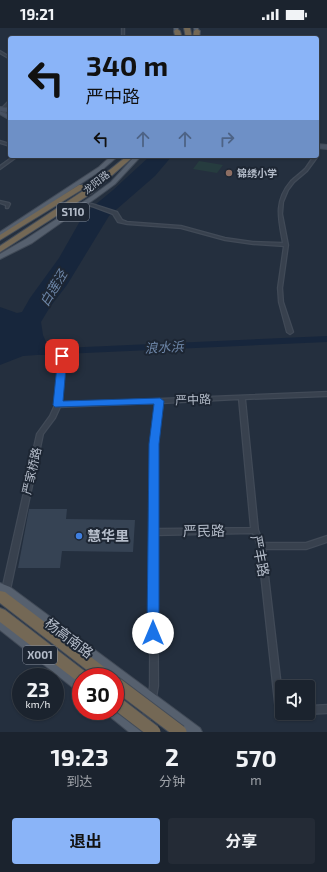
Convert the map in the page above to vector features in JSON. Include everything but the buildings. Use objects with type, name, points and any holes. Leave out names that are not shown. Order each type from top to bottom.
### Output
[{"type":"highway","points":[[1,254],[74,205],[121,158]]},
{"type":"highway","points":[[0,244],[101,179],[128,158]]},
{"type":"highway","points":[[0,238],[101,179]]},
{"type":"highway","name":"杨高南路","points":[[2,591],[47,631],[95,668]]},
{"type":"highway","name":"杨高南路","points":[[0,614],[72,669]]},
{"type":"highway","points":[[124,690],[180,732]]},
{"type":"highway","points":[[124,709],[154,732]]},
{"type":"main road","name":"龙阳路","points":[[0,235],[101,168],[113,158]]},
{"type":"main road","name":"龙阳路","points":[[1,254],[29,241],[88,201],[113,183],[136,158]]},
{"type":"main road","name":"杨高南路","points":[[2,591],[195,732]]},
{"type":"main road","name":"X001","points":[[0,623],[72,679]]},
{"type":"main road","points":[[124,720],[141,732]]},
{"type":"street","points":[[0,111],[8,104]]},
{"type":"street","points":[[0,168],[13,158]]},
{"type":"street","points":[[290,332],[281,302],[280,288],[286,245],[280,214],[281,202],[286,190],[293,181],[306,170],[313,158]]},
{"type":"street","points":[[0,202],[8,204],[7,207]]},
{"type":"street","points":[[91,205],[115,213],[120,221],[127,224],[181,227],[225,239],[286,245]]},
{"type":"street","name":"严家桥路","points":[[2,591],[40,434],[53,417],[58,405],[62,356]]},
{"type":"street","name":"严中路","points":[[58,405],[327,394]]},
{"type":"street","name":"严丰路","points":[[242,398],[255,530],[261,546],[276,680]]},
{"type":"street","points":[[141,732],[152,700],[154,686],[154,444],[160,401]]},
{"type":"street","name":"严民路","points":[[154,532],[255,530]]},
{"type":"street","points":[[261,546],[306,546],[327,539]]},
{"type":"street","points":[[315,710],[327,709]]},
{"type":"green space","points":[[199,161],[223,165],[217,173],[193,169]]},
{"type":"water","name":"白莲泾","points":[[148,158],[170,158],[155,176],[109,216],[67,285],[50,307],[41,322],[43,335],[47,344],[53,348],[51,354],[23,356],[0,365],[0,307],[17,313],[22,312],[30,298],[59,258],[84,214]]},
{"type":"waterway","name":"浪水浜","points":[[41,352],[327,339]]},
{"type":"place","name":"锦绣小学","points":[[229,173]]},
{"type":"place","name":"慧华里","points":[[79,536]]},
{"type":"route","points":[[62,356],[58,405],[160,401],[154,437],[153,633]]}]
